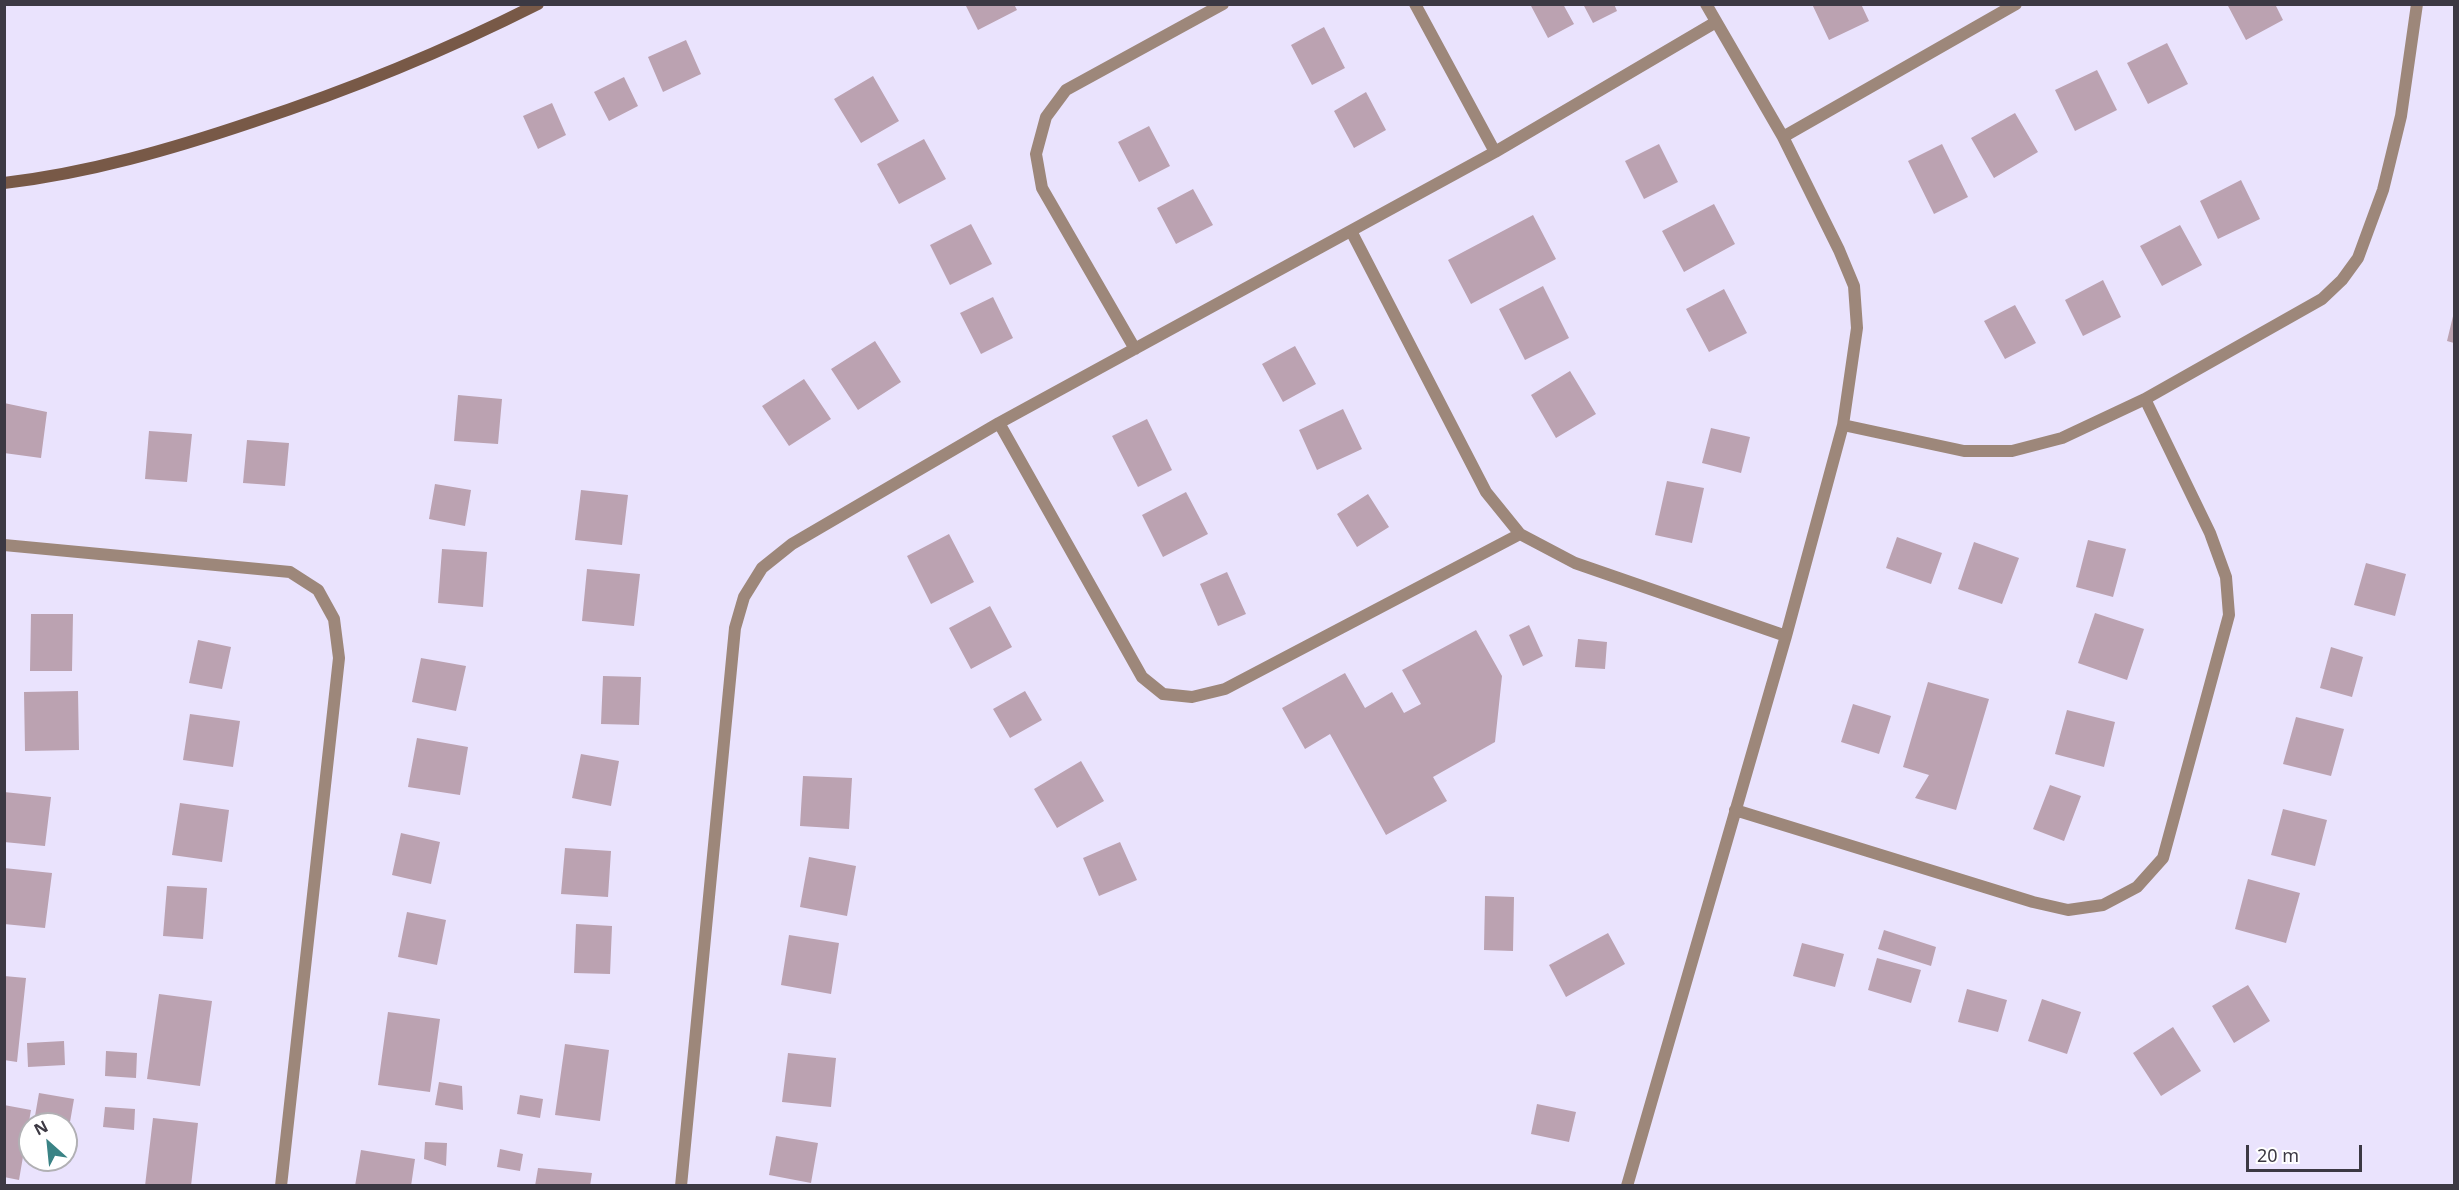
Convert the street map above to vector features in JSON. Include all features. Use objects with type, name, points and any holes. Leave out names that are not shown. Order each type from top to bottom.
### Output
[{"type":"main road","points":[[4,183],[40,178],[178,147],[279,113],[464,42],[538,4]]},
{"type":"street","points":[[1135,349],[1042,188],[1036,154],[1046,117],[1066,90],[1222,4]]},
{"type":"street","points":[[1415,4],[1495,152]]},
{"type":"street","points":[[1627,1185],[1786,636],[1844,425],[1857,328],[1854,286],[1839,250],[1783,137],[1706,4]]},
{"type":"street","points":[[1783,137],[2016,4]]},
{"type":"street","points":[[1844,425],[1964,451],[2012,451],[2062,438],[2145,399],[2322,299],[2342,280],[2358,258],[2384,190],[2401,116],[2417,4]]},
{"type":"street","points":[[681,1185],[735,628],[744,597],[762,568],[792,544],[999,423],[1495,152],[1716,22]]},
{"type":"street","points":[[1351,231],[1486,492],[1520,534],[1575,563],[1786,636]]},
{"type":"street","points":[[1736,810],[2033,902],[2068,910],[2103,905],[2137,887],[2163,858],[2229,615],[2226,577],[2210,533],[2145,399]]},
{"type":"street","points":[[999,423],[1142,676],[1163,694],[1192,697],[1225,689],[1520,534]]},
{"type":"street","points":[[4,545],[290,572],[318,590],[334,619],[339,658],[281,1185]]},
{"type":"building","points":[[965,4],[1014,4],[1017,10],[978,30]]},
{"type":"building","points":[[1530,4],[1563,4],[1574,24],[1548,38]]},
{"type":"building","points":[[1583,4],[1614,4],[1617,11],[1593,23]]},
{"type":"building","points":[[1812,4],[1861,4],[1869,21],[1829,40]]},
{"type":"building","points":[[2227,4],[2275,4],[2283,20],[2246,40]]},
{"type":"building","points":[[1324,27],[1345,68],[1312,85],[1291,45]]},
{"type":"building","points":[[686,40],[701,74],[663,92],[648,57]]},
{"type":"building","points":[[2167,43],[2188,84],[2148,104],[2127,63]]},
{"type":"building","points":[[2097,70],[2117,110],[2075,131],[2055,90]]},
{"type":"building","points":[[873,76],[899,121],[861,143],[834,99]]},
{"type":"building","points":[[624,77],[638,106],[609,121],[594,92]]},
{"type":"building","points":[[1366,92],[1386,130],[1354,148],[1334,111]]},
{"type":"building","points":[[552,103],[566,135],[538,149],[523,116]]},
{"type":"building","points":[[2015,113],[2038,152],[1994,178],[1971,138]]},
{"type":"building","points":[[1149,126],[1170,166],[1139,182],[1118,142]]},
{"type":"building","points":[[924,139],[946,179],[899,204],[877,164]]},
{"type":"building","points":[[1659,144],[1678,182],[1644,199],[1625,161]]},
{"type":"building","points":[[1942,144],[1968,197],[1934,214],[1908,161]]},
{"type":"building","points":[[2241,180],[2260,219],[2218,239],[2200,201]]},
{"type":"building","points":[[1193,189],[1213,225],[1176,244],[1157,208]]},
{"type":"building","points":[[1714,204],[1735,244],[1684,272],[1662,231]]},
{"type":"building","points":[[1533,215],[1556,259],[1471,304],[1448,260]]},
{"type":"building","points":[[971,224],[992,264],[950,285],[930,245]]},
{"type":"building","points":[[2180,225],[2202,265],[2162,286],[2140,246]]},
{"type":"building","points":[[2103,280],[2121,317],[2083,336],[2065,300]]},
{"type":"building","points":[[1543,286],[1569,338],[1525,360],[1499,309]]},
{"type":"building","points":[[1724,289],[1747,333],[1709,352],[1686,309]]},
{"type":"building","points":[[993,297],[1013,338],[981,354],[960,313]]},
{"type":"building","points":[[2015,305],[2036,343],[2005,359],[1984,321]]},
{"type":"building","points":[[2454,312],[2454,343],[2447,341]]},
{"type":"building","points":[[875,341],[901,382],[858,410],[831,369]]},
{"type":"building","points":[[1295,346],[1316,384],[1283,402],[1262,364]]},
{"type":"building","points":[[1570,371],[1596,414],[1556,438],[1531,395]]},
{"type":"building","points":[[804,379],[831,419],[789,446],[762,406]]},
{"type":"building","points":[[458,395],[502,399],[498,444],[454,441]]},
{"type":"building","points":[[4,403],[47,412],[41,458],[4,453]]},
{"type":"building","points":[[1343,409],[1362,449],[1317,470],[1299,430]]},
{"type":"building","points":[[1147,419],[1172,470],[1138,487],[1112,436]]},
{"type":"building","points":[[1711,428],[1750,437],[1741,473],[1702,463]]},
{"type":"building","points":[[149,431],[192,434],[187,482],[145,479]]},
{"type":"building","points":[[247,440],[289,443],[285,486],[243,483]]},
{"type":"building","points":[[1667,481],[1704,488],[1692,543],[1655,535]]},
{"type":"building","points":[[435,484],[471,490],[465,526],[429,519]]},
{"type":"building","points":[[581,490],[628,495],[622,545],[575,540]]},
{"type":"building","points":[[1186,492],[1208,534],[1163,557],[1142,515]]},
{"type":"building","points":[[1368,494],[1389,527],[1357,547],[1337,514]]},
{"type":"building","points":[[949,534],[974,582],[931,604],[907,556]]},
{"type":"building","points":[[1897,537],[1942,553],[1931,584],[1886,568]]},
{"type":"building","points":[[2088,540],[2126,549],[2113,597],[2076,587]]},
{"type":"building","points":[[1974,542],[2019,558],[2002,604],[1958,589]]},
{"type":"building","points":[[442,549],[487,552],[483,607],[438,603]]},
{"type":"building","points":[[2366,563],[2406,574],[2395,616],[2354,605]]},
{"type":"building","points":[[587,569],[640,574],[634,626],[582,621]]},
{"type":"building","points":[[1227,572],[1246,614],[1218,626],[1200,584]]},
{"type":"building","points":[[990,606],[1012,647],[971,669],[949,628]]},
{"type":"building","points":[[2095,613],[2144,629],[2127,680],[2078,663]]},
{"type":"building","points":[[31,614],[73,614],[72,671],[30,671]]},
{"type":"building","points":[[1529,625],[1543,656],[1523,666],[1509,635]]},
{"type":"building","points":[[1476,630],[1502,676],[1495,742],[1433,777],[1447,801],[1386,835],[1330,734],[1305,749],[1282,708],[1345,673],[1365,708],[1392,692],[1404,713],[1421,704],[1402,670]]},
{"type":"building","points":[[1578,639],[1607,642],[1605,669],[1575,667]]},
{"type":"building","points":[[198,640],[231,647],[222,689],[189,683]]},
{"type":"building","points":[[2331,647],[2363,657],[2352,697],[2320,688]]},
{"type":"building","points":[[421,658],[466,666],[456,711],[412,702]]},
{"type":"building","points":[[603,676],[641,677],[639,725],[601,724]]},
{"type":"building","points":[[1928,682],[1989,699],[1956,810],[1915,798],[1929,775],[1903,767]]},
{"type":"building","points":[[78,691],[79,750],[25,751],[24,692]]},
{"type":"building","points":[[1025,691],[1042,720],[1010,738],[993,709]]},
{"type":"building","points":[[1853,704],[1891,716],[1879,754],[1841,742]]},
{"type":"building","points":[[2067,710],[2115,722],[2104,767],[2055,754]]},
{"type":"building","points":[[190,714],[240,721],[233,767],[183,760]]},
{"type":"building","points":[[2296,717],[2344,729],[2331,776],[2283,764]]},
{"type":"building","points":[[417,738],[468,747],[460,795],[408,787]]},
{"type":"building","points":[[581,754],[619,761],[611,806],[572,798]]},
{"type":"building","points":[[1081,761],[1104,801],[1057,828],[1034,789]]},
{"type":"building","points":[[803,776],[852,778],[849,829],[800,826]]},
{"type":"building","points":[[2050,785],[2081,796],[2064,841],[2033,829]]},
{"type":"building","points":[[4,792],[51,797],[45,846],[4,842]]},
{"type":"building","points":[[180,803],[229,810],[222,862],[172,855]]},
{"type":"building","points":[[2283,809],[2327,820],[2315,866],[2271,855]]},
{"type":"building","points":[[401,833],[440,842],[431,884],[392,875]]},
{"type":"building","points":[[1120,842],[1137,880],[1099,896],[1083,858]]},
{"type":"building","points":[[565,848],[611,851],[608,897],[561,894]]},
{"type":"building","points":[[809,857],[856,866],[847,916],[800,907]]},
{"type":"building","points":[[4,868],[52,873],[45,928],[4,924]]},
{"type":"building","points":[[2248,879],[2300,893],[2286,943],[2235,929]]},
{"type":"building","points":[[167,886],[207,888],[203,939],[163,936]]},
{"type":"building","points":[[1485,896],[1514,897],[1513,951],[1484,950]]},
{"type":"building","points":[[407,912],[446,920],[437,965],[398,957]]},
{"type":"building","points":[[576,924],[612,926],[610,974],[574,973]]},
{"type":"building","points":[[1884,930],[1936,947],[1931,966],[1878,949]]},
{"type":"building","points":[[1608,933],[1625,964],[1566,997],[1549,965]]},
{"type":"building","points":[[789,935],[839,943],[831,994],[781,985]]},
{"type":"building","points":[[1802,943],[1844,954],[1835,987],[1793,976]]},
{"type":"building","points":[[1877,958],[1921,970],[1911,1003],[1868,990]]},
{"type":"building","points":[[4,976],[26,978],[17,1062],[4,1060]]},
{"type":"building","points":[[2248,985],[2270,1021],[2234,1043],[2212,1006]]},
{"type":"building","points":[[1967,989],[2007,1000],[1998,1032],[1958,1022]]},
{"type":"building","points":[[159,994],[212,1001],[200,1086],[147,1079]]},
{"type":"building","points":[[2042,999],[2081,1012],[2067,1054],[2028,1041]]},
{"type":"building","points":[[388,1012],[440,1019],[430,1092],[378,1085]]},
{"type":"building","points":[[2173,1027],[2201,1071],[2161,1096],[2133,1053]]},
{"type":"building","points":[[64,1041],[65,1065],[28,1067],[27,1043]]},
{"type":"building","points":[[565,1044],[609,1050],[600,1121],[555,1115]]},
{"type":"building","points":[[106,1051],[137,1053],[136,1078],[105,1076]]},
{"type":"building","points":[[788,1053],[836,1058],[831,1107],[782,1102]]},
{"type":"building","points":[[439,1082],[462,1086],[463,1110],[435,1105]]},
{"type":"building","points":[[39,1093],[74,1099],[72,1112],[36,1112]]},
{"type":"building","points":[[520,1095],[543,1099],[540,1118],[517,1114]]},
{"type":"building","points":[[1537,1104],[1576,1112],[1569,1142],[1531,1134]]},
{"type":"building","points":[[4,1105],[31,1110],[31,1112],[18,1112],[19,1180],[4,1177]]},
{"type":"building","points":[[105,1107],[135,1109],[134,1130],[103,1127]]},
{"type":"building","points":[[153,1118],[198,1123],[191,1186],[145,1186]]},
{"type":"building","points":[[776,1136],[818,1143],[811,1183],[769,1175]]},
{"type":"building","points":[[425,1142],[447,1143],[446,1166],[424,1159]]},
{"type":"building","points":[[500,1149],[523,1154],[520,1171],[497,1167]]},
{"type":"building","points":[[361,1150],[415,1159],[411,1186],[355,1186]]},
{"type":"building","points":[[538,1168],[592,1173],[590,1186],[535,1186]]}]
